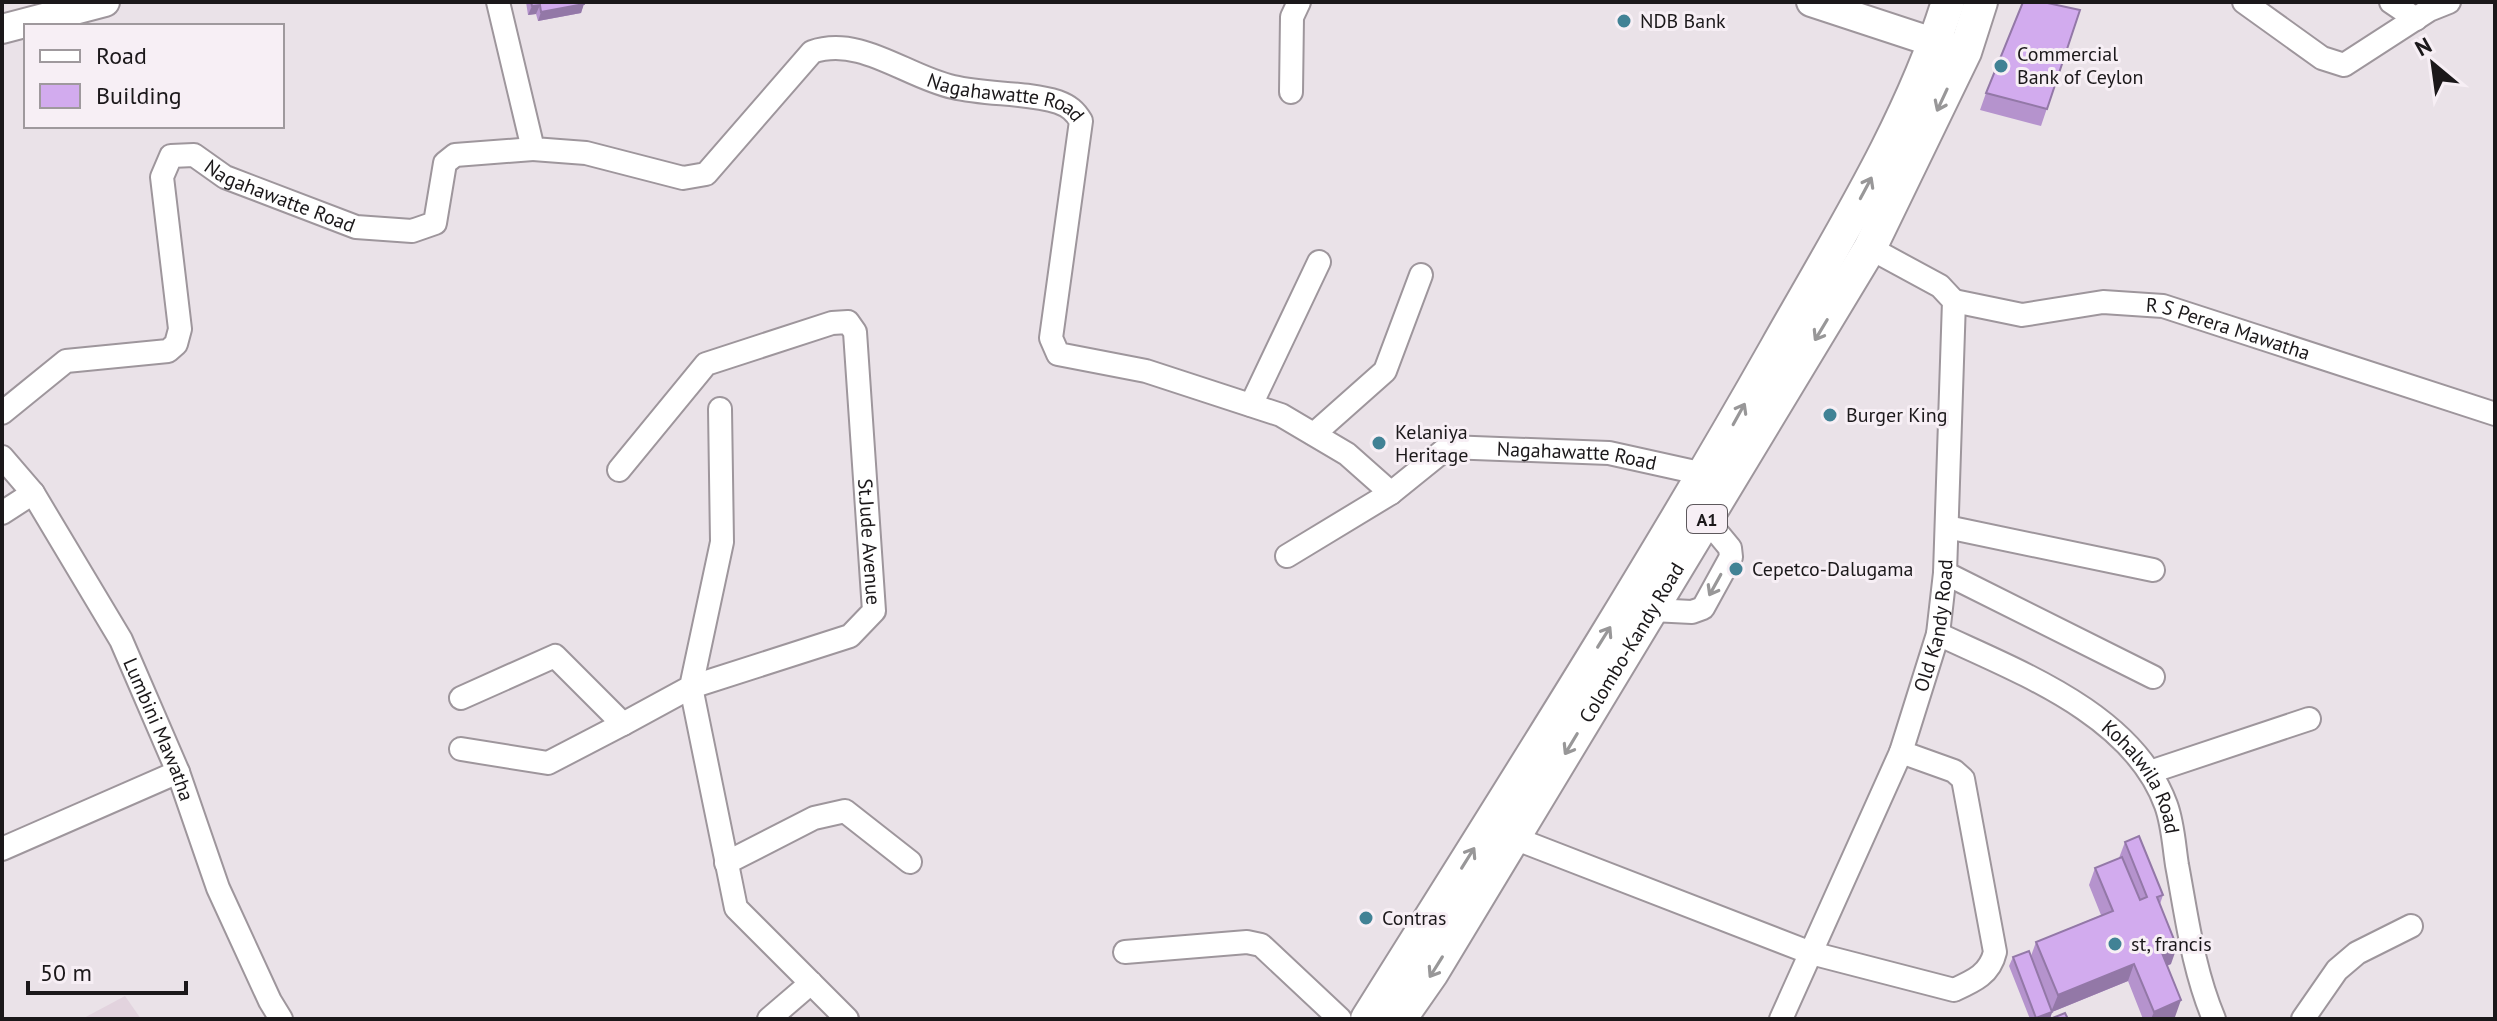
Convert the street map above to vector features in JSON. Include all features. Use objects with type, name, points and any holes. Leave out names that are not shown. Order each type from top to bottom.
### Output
[{"type":"highway","name":"Colombo-Kandy Road","points":[[1400,1019],[1432,973],[1500,833],[1717,478],[1870,248],[1950,48],[1948,2]]},
{"type":"highway","name":"Colombo-Kandy Road","points":[[1367,1019],[1500,833],[1652,610],[1706,519],[1717,478],[1869,184],[1981,2]]},
{"type":"main road","points":[[2,29],[105,2]]},
{"type":"main road","points":[[1811,2],[1950,48]]},
{"type":"street","points":[[498,2],[533,149]]},
{"type":"street","points":[[1291,92],[1292,17],[1299,2]]},
{"type":"street","points":[[2244,2],[2322,58],[2344,65],[2416,19],[2449,2]]},
{"type":"street","points":[[2391,2],[2416,19]]},
{"type":"street","name":"Nagahawatte Road","points":[[2,413],[66,361],[168,351],[176,344],[180,329],[162,177],[171,156],[194,155],[225,177],[356,227],[412,231],[435,223],[445,163],[455,155],[533,149],[586,153],[683,178],[706,174],[812,52],[827,47],[851,49],[951,87],[1056,102],[1074,109],[1081,121],[1051,338],[1058,354],[1146,371],[1281,415],[1347,454],[1391,493]]},
{"type":"street","points":[[1870,248],[1940,286],[1954,301]]},
{"type":"street","points":[[1251,405],[1319,262]]},
{"type":"street","points":[[1314,434],[1385,371],[1421,275]]},
{"type":"street","name":"R S Perera Mawatha","points":[[1954,301],[2022,315],[2103,302],[2163,306],[2495,414]]},
{"type":"street","name":"Old Kandy Road","points":[[1781,1019],[1901,752],[1938,634],[1945,573],[1954,301]]},
{"type":"street","name":"St.Jude Avenue","points":[[619,470],[706,364],[832,323],[848,322],[855,332],[874,611],[850,636],[691,687]]},
{"type":"street","points":[[720,409],[722,542],[691,687],[726,863],[736,908],[847,1019]]},
{"type":"street","name":"Nagahawatte Road","points":[[1287,556],[1391,493],[1448,447],[1459,445],[1609,453],[1717,478]]},
{"type":"street","name":"Lumbini Mawatha","points":[[2,457],[33,493],[121,640],[178,772],[218,888],[281,1019]]},
{"type":"street","points":[[2,513],[33,493]]},
{"type":"street","points":[[1947,527],[2153,570]]},
{"type":"street","points":[[1945,573],[2153,677]]},
{"type":"street","name":"Kohalwila Road","points":[[1938,634],[2064,696],[2126,742],[2150,772],[2167,807],[2199,982],[2214,1019]]},
{"type":"street","points":[[461,698],[555,656],[623,724]]},
{"type":"street","points":[[461,749],[548,763],[691,687]]},
{"type":"street","points":[[2150,772],[2309,719]]},
{"type":"street","points":[[1500,833],[1811,953],[1954,990],[1981,976],[1992,965],[1995,952],[1963,779],[1954,771],[1901,752]]},
{"type":"street","points":[[2,849],[178,772]]},
{"type":"street","points":[[726,863],[814,818],[845,811],[910,862]]},
{"type":"street","points":[[2303,1019],[2337,970],[2357,953],[2411,926]]},
{"type":"street","points":[[1125,952],[1247,942],[1261,945],[1340,1019]]},
{"type":"street","points":[[769,1019],[811,983]]},
{"type":"shaded area","points":[[125,996],[141,1019],[82,1019]]},
{"type":"building","points":[[531,2],[584,4],[541,12],[540,5],[532,6]]},
{"type":"building","points":[[2023,2],[2043,2],[2080,10],[2047,109],[1986,93]]},
{"type":"building","name":"st, francis","points":[[2139,836],[2163,895],[2157,897],[2177,947],[2162,953],[2181,1000],[2154,1012],[2134,964],[2058,995],[2036,942],[2113,911],[2095,868],[2122,857],[2140,900],[2147,897],[2125,842]]},
{"type":"building","points":[[2029,951],[2052,1012],[2036,1018],[2013,957]]},
{"type":"building","points":[[2065,1013],[2068,1019],[2050,1019]]},
{"type":"place","name":"NDB Bank","points":[[1624,21]]},
{"type":"place","name":"Commercial Bank of Ceylon","points":[[2001,66]]},
{"type":"place","name":"Burger King","points":[[1830,415]]},
{"type":"place","name":"Kelaniya Heritage","points":[[1379,443]]},
{"type":"place","name":"Cepetco-Dalugama","points":[[1736,569]]},
{"type":"place","name":"Contras","points":[[1366,918]]},
{"type":"place","name":"st, francis","points":[[2115,944]]}]
